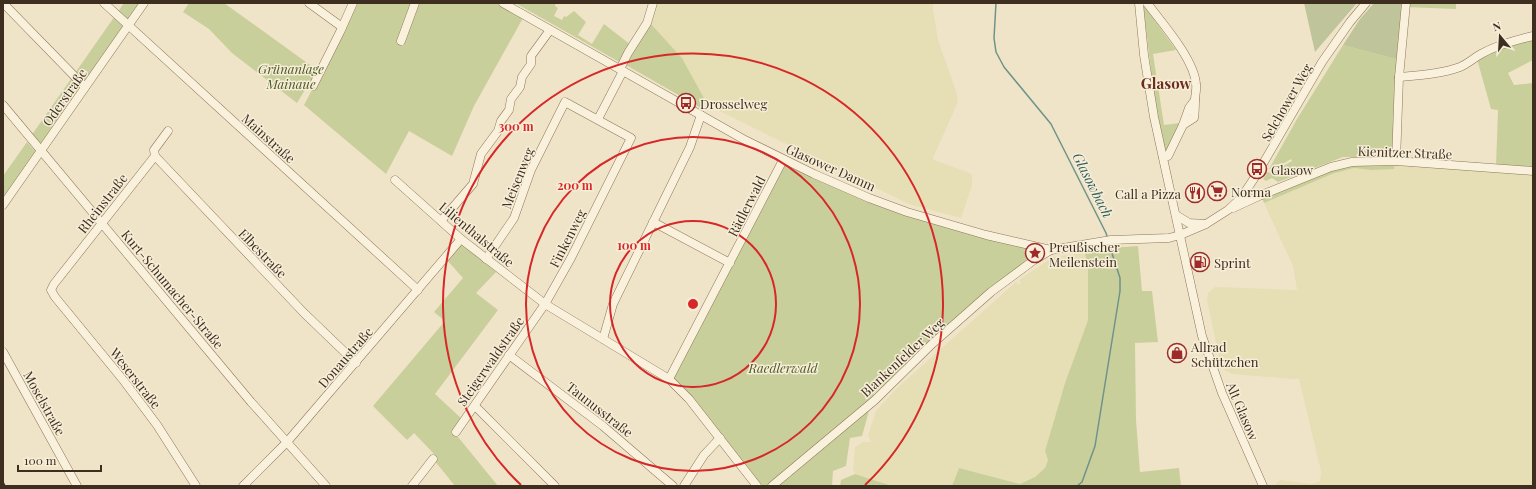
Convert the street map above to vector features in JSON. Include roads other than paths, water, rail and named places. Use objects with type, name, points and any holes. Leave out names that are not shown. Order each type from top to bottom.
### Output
[{"type":"street","name":"Mainstraße","points":[[104,3],[418,290]]},
{"type":"street","name":"Oderstraße","points":[[3,205],[144,3]]},
{"type":"street","points":[[309,3],[342,27]]},
{"type":"street","points":[[313,86],[353,3]]},
{"type":"street","points":[[401,42],[415,3]]},
{"type":"street","name":"Glasower Damm","points":[[503,3],[783,160],[843,187],[907,212],[986,235],[1051,250],[1107,241],[1180,236]]},
{"type":"street","points":[[598,119],[622,70],[628,53],[647,23],[653,3]]},
{"type":"street","name":"Alt Glasow","points":[[1139,3],[1150,97],[1202,336],[1222,392],[1262,486]]},
{"type":"street","points":[[1147,3],[1180,47],[1188,61],[1196,81],[1196,108],[1194,118],[1183,125],[1168,156],[1163,158]]},
{"type":"street","name":"Selchower Weg","points":[[1180,236],[1206,224],[1228,210],[1241,198],[1278,140],[1322,62],[1350,22],[1366,3]]},
{"type":"street","points":[[1396,161],[1400,78],[1406,3]]},
{"type":"street","points":[[3,4],[85,87]]},
{"type":"street","points":[[441,221],[473,184],[481,154],[498,131],[501,121],[509,110],[511,99],[520,87],[522,77],[531,64],[531,56],[550,30]]},
{"type":"street","points":[[1400,78],[1447,71],[1462,66],[1481,54],[1514,41],[1533,36]]},
{"type":"street","name":"Meisenweg","points":[[486,259],[514,218],[531,170],[565,102],[598,119]]},
{"type":"street","name":"Kurt-Schumacher-Straße","points":[[3,106],[287,442],[326,486]]},
{"type":"street","points":[[603,339],[613,304],[690,147],[701,115]]},
{"type":"street","name":"Finkenweg","points":[[545,304],[571,258],[630,138],[598,119]]},
{"type":"street","name":"Rheinstraße","points":[[51,290],[54,284],[155,156],[154,150],[168,131]]},
{"type":"street","name":"Elbestraße","points":[[155,156],[304,313],[356,363]]},
{"type":"street","name":"Rädlerwald","points":[[669,378],[783,160]]},
{"type":"street","name":"Kienitzer Straße","points":[[1228,210],[1258,196],[1344,163],[1396,161],[1533,171]]},
{"type":"street","name":"Lilienthalstraße","points":[[395,180],[461,239],[545,304],[669,378],[689,399],[757,486]]},
{"type":"street","points":[[1250,185],[1258,196]]},
{"type":"street","points":[[1176,215],[1189,223],[1206,224]]},
{"type":"street","points":[[653,222],[730,263]]},
{"type":"street","name":"Donaustraße","points":[[243,486],[287,442],[461,239]]},
{"type":"street","name":"Blankenfelder Weg","points":[[772,486],[875,400],[932,344],[985,297],[1013,275],[1051,250]]},
{"type":"street","name":"Weserstraße","points":[[51,290],[55,297],[124,381],[157,425],[196,486]]},
{"type":"street","name":"Steigerwaldstraße","points":[[456,432],[545,304]]},
{"type":"street","name":"Moselstraße","points":[[3,352],[77,486]]},
{"type":"street","name":"Taunusstraße","points":[[509,355],[604,426],[673,486]]},
{"type":"street","points":[[474,406],[555,486]]},
{"type":"street","points":[[684,486],[704,455],[720,438]]},
{"type":"street","points":[[412,486],[433,459]]},
{"type":"waterway","name":"Glasowbach","points":[[996,3],[994,38],[996,52],[1004,67],[1051,124],[1108,239]]},
{"type":"waterway","name":"Glasowbach","points":[[1077,486],[1082,482],[1095,446],[1120,291],[1120,278],[1109,244]]},
{"type":"railway","points":[[3,482],[5,486]]},
{"type":"place","name":"Drosselweg","points":[[686,103]]},
{"type":"place","name":"Glasow","points":[[1257,169]]},
{"type":"place","name":"Norma","points":[[1217,191]]},
{"type":"place","name":"Call a Pizza","points":[[1195,193]]},
{"type":"place","name":"Preußischer Meilenstein","points":[[1035,253]]},
{"type":"place","name":"Sprint","points":[[1200,262]]},
{"type":"place","name":"Allrad Schützchen","points":[[1177,353]]},
{"type":"district","name":"Glasow","points":[[1166,83]]},
{"type":"park label","name":"Grünanlage Mainaue","points":[[291,76]]},
{"type":"park label","name":"Raedlerwald","points":[[783,367]]}]
